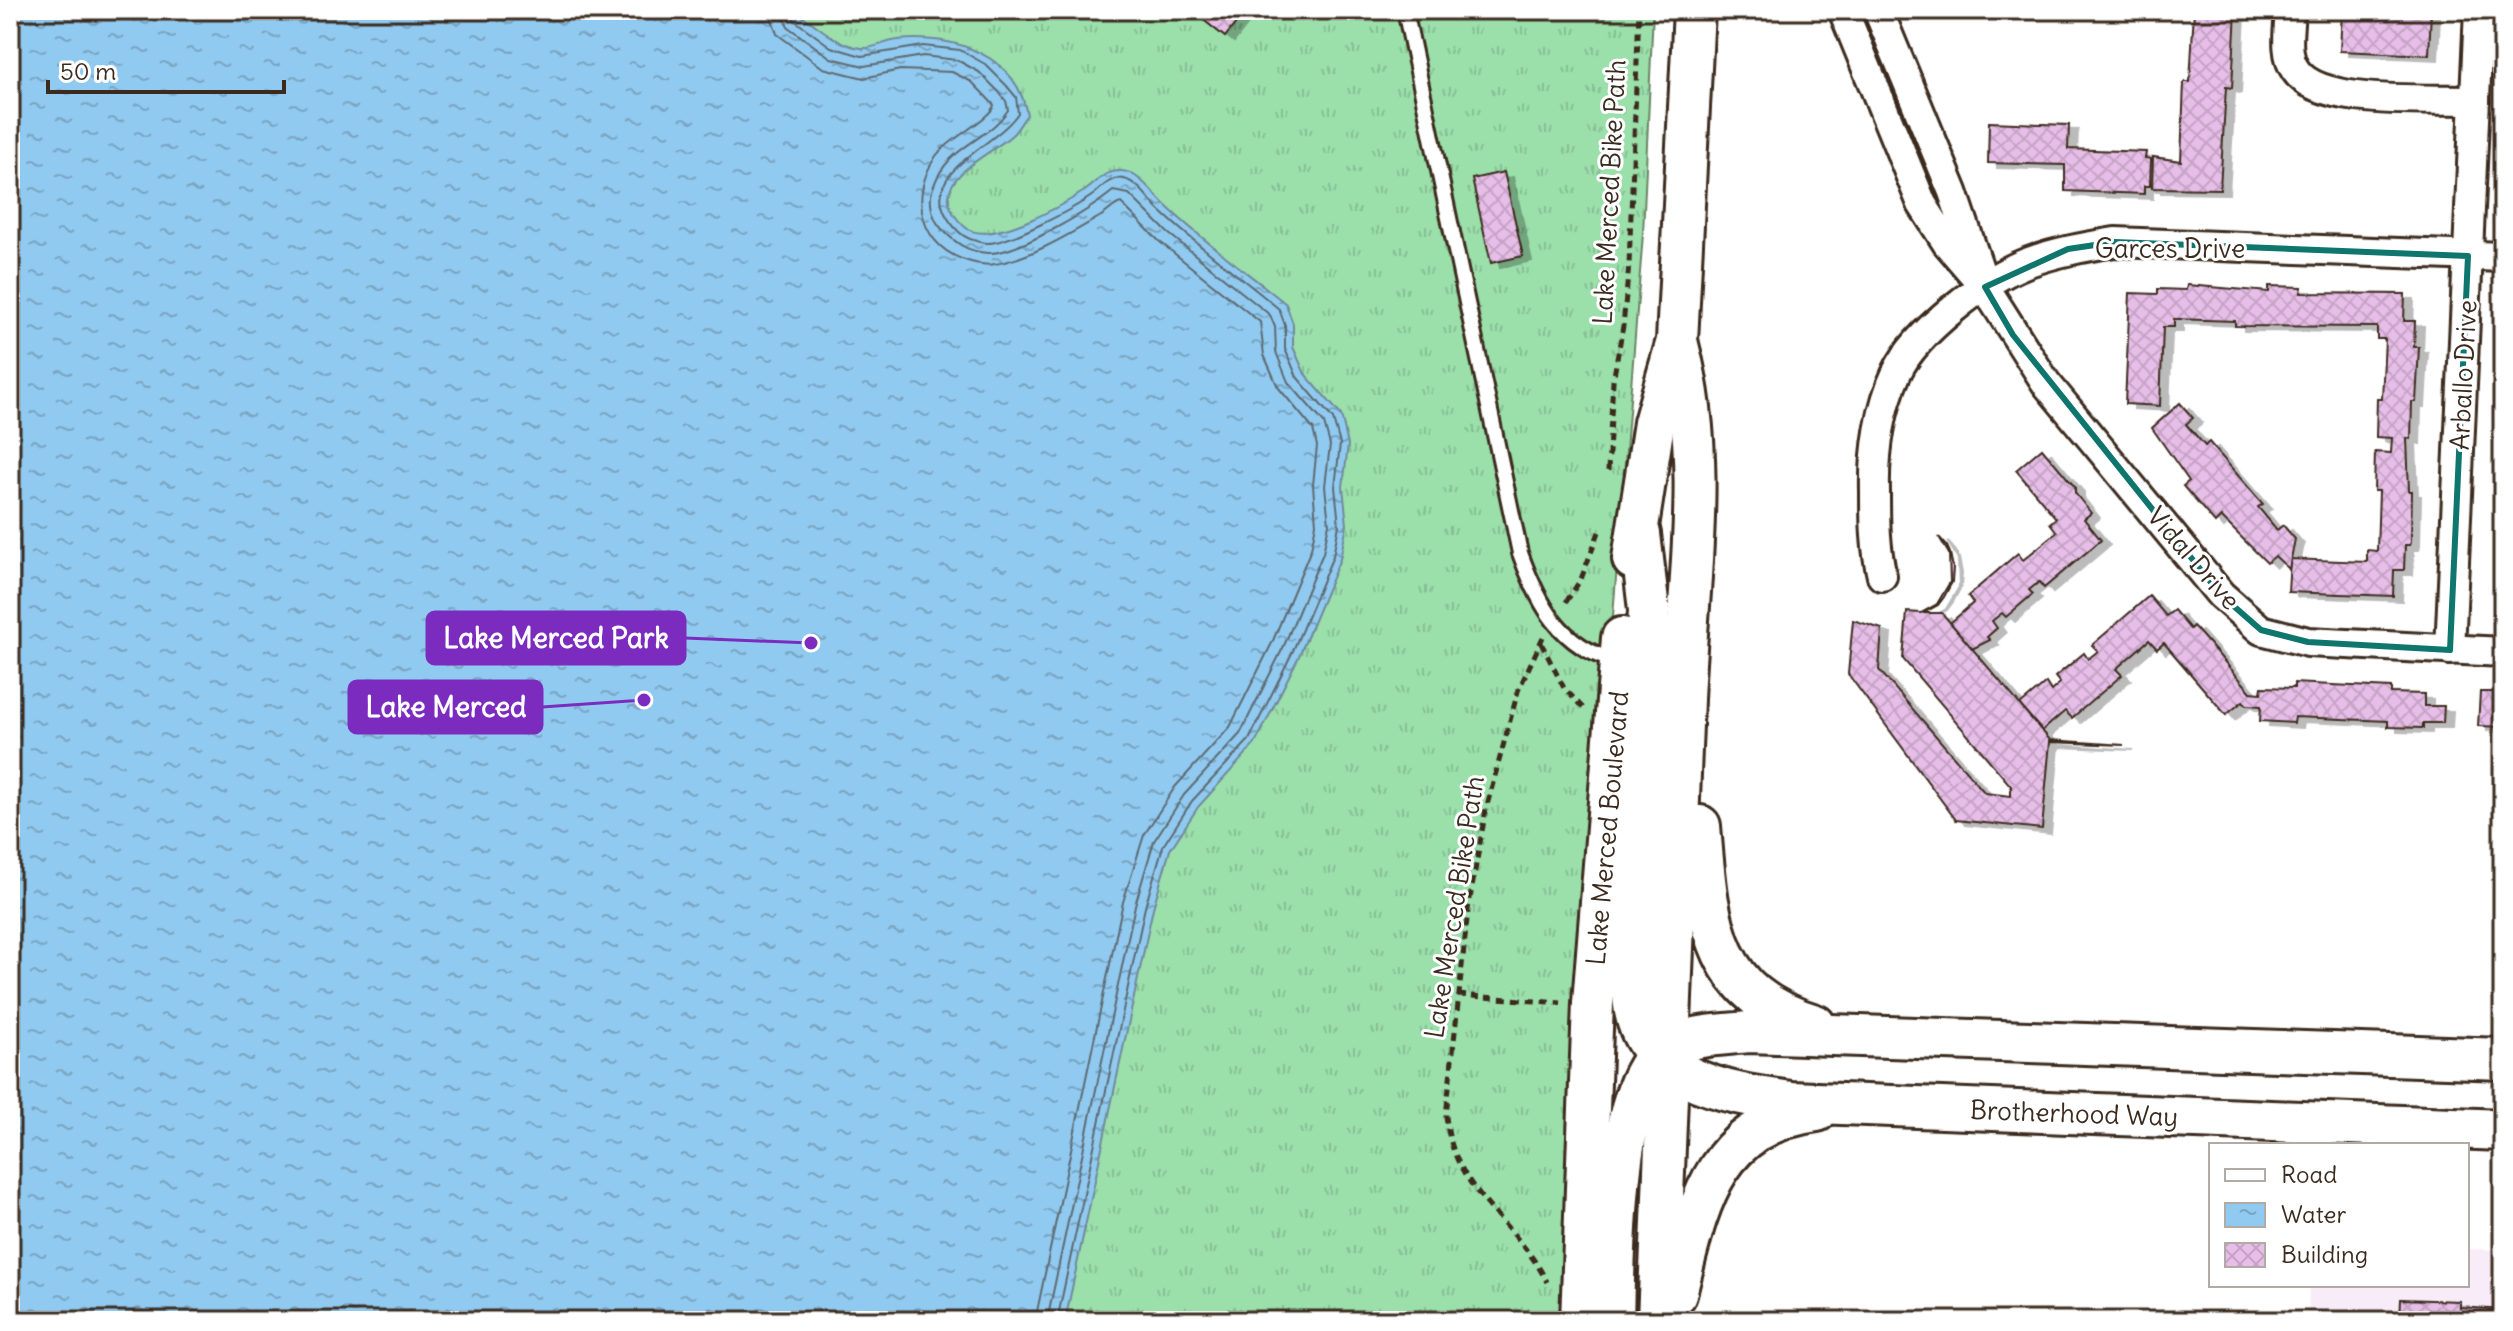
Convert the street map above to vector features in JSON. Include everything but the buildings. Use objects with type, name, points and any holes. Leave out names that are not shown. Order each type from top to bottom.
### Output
[{"type":"main road","name":"Lake Merced Boulevard","points":[[1581,1321],[1593,1003],[1620,662],[1626,596],[1640,534],[1644,470],[1677,341],[1694,10]]},
{"type":"main road","name":"Lake Merced Boulevard","points":[[1658,1321],[1665,1056],[1696,473],[1689,385],[1677,341]]},
{"type":"main road","points":[[1640,534],[1649,610],[1633,995],[1642,1032],[1665,1056],[1729,1091],[1759,1097],[1885,1106]]},
{"type":"main road","points":[[1685,654],[1707,910],[1717,946],[1737,978],[1769,1006],[1813,1024],[1886,1036]]},
{"type":"main road","points":[[1613,1321],[1620,1168],[1640,1087],[1665,1056],[1697,1038],[1749,1032],[2503,1059]]},
{"type":"main road","points":[[1668,1321],[1703,1193],[1727,1154],[1744,1139],[1786,1116],[1837,1108],[1885,1106]]},
{"type":"main road","name":"Brotherhood Way","points":[[1885,1106],[2503,1130]]},
{"type":"street","name":"Vidal Drive","points":[[1843,10],[1922,204],[1947,243],[1985,287],[2046,383],[2221,595],[2261,630],[2308,642],[2503,652]]},
{"type":"street","name":"Vidal Drive","points":[[1878,10],[1953,192],[1985,287]]},
{"type":"street","points":[[2290,10],[2288,46],[2294,69],[2310,85],[2333,94],[2475,100]]},
{"type":"street","name":"Arballo Drive","points":[[2450,650],[2479,10]]},
{"type":"street","name":"Garces Drive","points":[[1882,576],[1874,546],[1875,468],[1881,419],[1897,370],[1932,326],[2023,264],[2068,249],[2115,242],[2503,257]]},
{"type":"lane","points":[[1405,10],[1520,553],[1540,602],[1568,639],[1584,650],[1620,662]]},
{"type":"path","name":"Lake Merced Bike Path","points":[[1608,475],[1613,381],[1629,265],[1639,10]]},
{"type":"path","name":"Lake Merced Bike Path","points":[[1548,1285],[1528,1252],[1468,1182],[1453,1154],[1448,1135],[1447,1097],[1468,910],[1489,794],[1528,663],[1581,579],[1600,529]]},
{"type":"path","points":[[1458,995],[1566,1003]]},
{"type":"highlighted area","points":[[2115,242],[2468,256],[2450,650],[2308,642],[2261,630],[2221,595],[2013,335],[1985,287],[2068,249]]},
{"type":"shaded area","points":[[2469,1249],[2503,1250],[2503,1321],[2308,1321],[2309,1287],[2469,1287]]},
{"type":"green space","points":[[10,10],[1653,10],[1643,234],[1583,998],[1569,1321],[10,1321]]},
{"type":"water","points":[[10,10],[792,10],[834,38],[852,46],[866,48],[919,39],[960,45],[979,52],[1010,77],[1021,94],[1027,115],[1013,134],[974,162],[953,185],[949,197],[952,211],[965,227],[976,232],[990,232],[1026,222],[1086,190],[1106,174],[1128,172],[1193,230],[1286,304],[1293,324],[1293,347],[1305,374],[1341,415],[1348,445],[1343,487],[1347,525],[1340,559],[1299,656],[1255,744],[1198,807],[1170,850],[1153,908],[1065,1321],[10,1321]]},
{"type":"place","name":"Lake Merced Park","points":[[811,643]]},
{"type":"place","name":"Lake Merced","points":[[644,700]]}]
